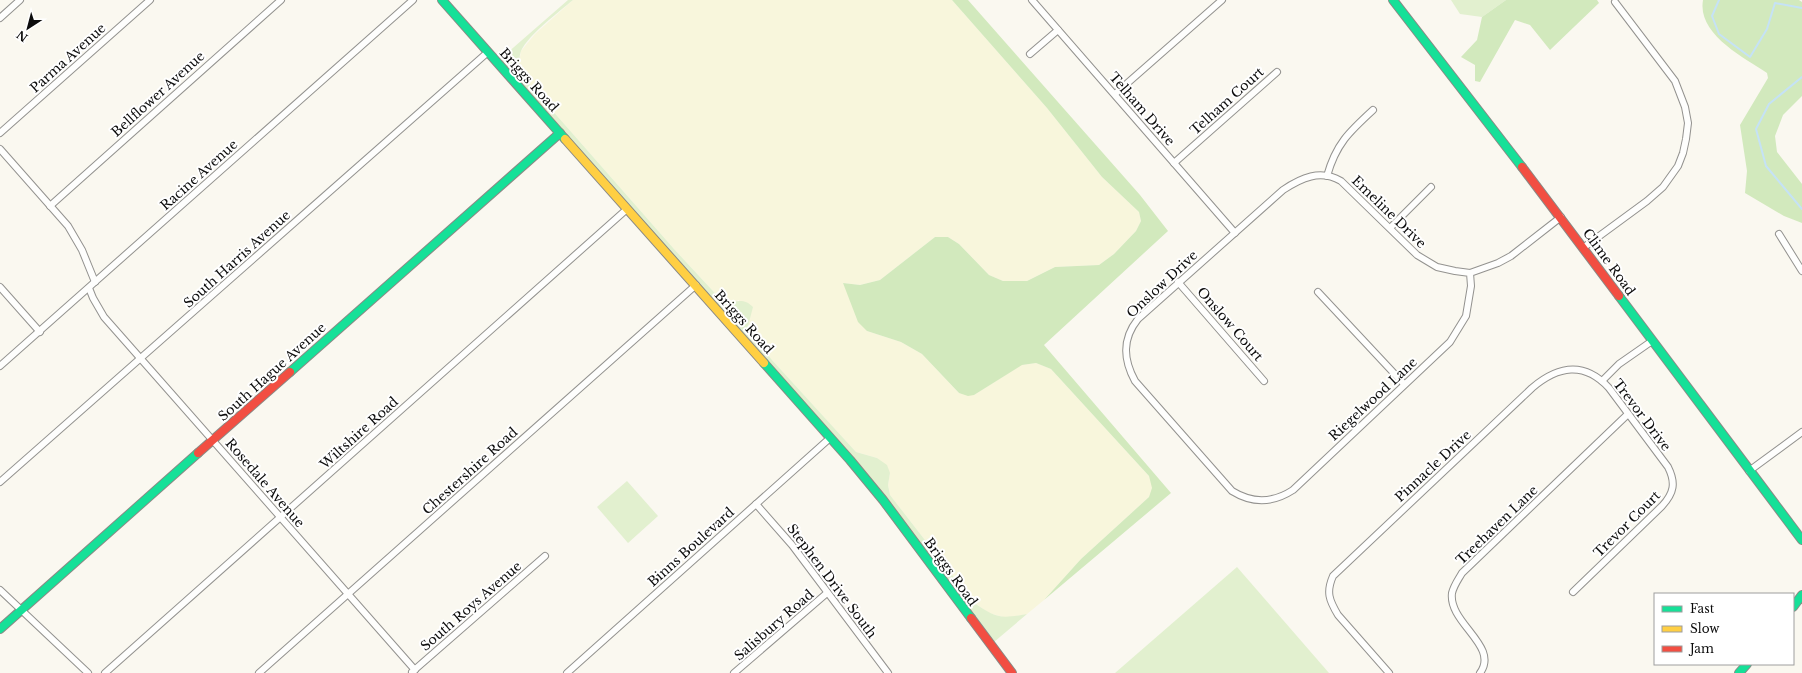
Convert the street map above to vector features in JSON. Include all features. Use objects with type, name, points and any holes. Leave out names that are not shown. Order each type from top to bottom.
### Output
[{"type":"street","points":[[0,18],[20,0]]},
{"type":"street","name":"Parma Avenue","points":[[0,133],[150,0]]},
{"type":"street","name":"Bellflower Avenue","points":[[50,206],[281,0]]},
{"type":"street","name":"Racine Avenue","points":[[0,366],[413,0]]},
{"type":"street","name":"Briggs Road","points":[[442,0],[696,285],[883,500],[1012,673]]},
{"type":"street","name":"Telham Drive","points":[[1032,0],[1235,233]]},
{"type":"street","points":[[1115,94],[1222,0]]},
{"type":"street","name":"Clime Road","points":[[1393,0],[1561,218],[1802,540]]},
{"type":"street","points":[[1583,248],[1647,201],[1663,187],[1678,166],[1683,154],[1686,139],[1688,123],[1685,107],[1675,82],[1615,2]]},
{"type":"street","points":[[1030,54],[1058,30]]},
{"type":"street","name":"South Harris Avenue","points":[[0,482],[488,52]]},
{"type":"street","name":"Telham Court","points":[[1174,163],[1277,72]]},
{"type":"street","points":[[1327,176],[1340,143],[1372,110]]},
{"type":"street","name":"South Hague Avenue","points":[[0,629],[560,133]]},
{"type":"street","points":[[0,149],[76,238],[95,282]]},
{"type":"street","name":"Onslow Drive","points":[[1247,499],[1232,491],[1225,484],[1135,381],[1129,369],[1126,356],[1126,344],[1133,325],[1142,315],[1283,190],[1297,180],[1312,176],[1327,176]]},
{"type":"street","name":"Emeline Drive","points":[[1327,176],[1334,177],[1346,184],[1409,248],[1425,261],[1437,267],[1470,273],[1484,269],[1511,256],[1561,218]]},
{"type":"street","points":[[1390,228],[1431,187]]},
{"type":"street","name":"Wiltshire Road","points":[[105,673],[627,209]]},
{"type":"street","points":[[1779,234],[1802,271]]},
{"type":"street","name":"Riegelwood Lane","points":[[1247,499],[1260,501],[1276,499],[1293,490],[1450,342],[1466,316],[1471,286],[1470,273]]},
{"type":"street","name":"Onslow Court","points":[[1178,282],[1264,381]]},
{"type":"street","name":"Chestershire Road","points":[[259,673],[696,285]]},
{"type":"street","points":[[0,286],[40,332]]},
{"type":"street","name":"Rosedale Avenue","points":[[89,288],[104,317],[348,593],[413,672]]},
{"type":"street","points":[[1318,292],[1404,384]]},
{"type":"street","points":[[1602,381],[1619,364],[1652,341]]},
{"type":"street","name":"Pinnacle Drive","points":[[1389,673],[1338,615],[1332,606],[1329,596],[1329,586],[1333,576],[1545,377],[1552,373],[1571,370],[1582,371],[1602,381]]},
{"type":"street","name":"Trevor Drive","points":[[1602,381],[1665,464]]},
{"type":"street","name":"Treehaven Lane","points":[[1480,673],[1484,666],[1484,656],[1474,635],[1455,611],[1452,598],[1454,585],[1462,574],[1628,414]]},
{"type":"street","points":[[1750,471],[1802,432]]},
{"type":"street","name":"Binns Boulevard","points":[[567,673],[830,438]]},
{"type":"street","name":"Trevor Court","points":[[1573,592],[1669,498],[1673,487],[1673,476],[1665,464]]},
{"type":"street","name":"Stephen Drive South","points":[[756,504],[792,545],[886,672]]},
{"type":"street","name":"South Roys Avenue","points":[[413,672],[544,556]]},
{"type":"street","points":[[0,590],[88,673]]},
{"type":"street","name":"Salisbury Road","points":[[734,673],[827,593]]},
{"type":"street","points":[[1794,606],[1802,595]]},
{"type":"street","points":[[1739,673],[1746,665]]},
{"type":"shaded area","points":[[573,0],[952,0],[1047,108],[1102,177],[1139,212],[1141,221],[1136,231],[1114,254],[1099,265],[1055,267],[1027,281],[1003,281],[989,275],[959,244],[948,237],[935,237],[880,280],[860,285],[843,283],[867,331],[901,342],[922,354],[959,393],[974,395],[1021,365],[1036,363],[1051,369],[1149,476],[1153,488],[1149,497],[1081,559],[1044,600],[1027,614],[1006,618],[989,613],[973,602],[890,495],[888,485],[890,473],[877,458],[856,452],[772,360],[752,335],[739,300],[726,305],[674,249],[522,76],[519,63],[521,51],[535,34]]},
{"type":"green space","points":[[568,0],[573,0],[544,24],[530,38],[521,51],[520,67],[522,76],[674,249],[725,304],[743,301],[747,302],[753,307],[748,326],[752,335],[772,360],[856,452],[877,458],[887,465],[890,473],[888,485],[890,495],[973,602],[998,616],[1004,617],[1027,614],[994,642],[852,457],[499,60]]},
{"type":"green space","points":[[952,0],[968,0],[1140,195],[1168,231],[1044,345],[1171,493],[1044,600],[1081,559],[1149,497],[1152,488],[1149,476],[1051,369],[1036,363],[1022,365],[974,395],[968,396],[959,393],[922,354],[901,342],[867,331],[858,322],[843,283],[860,285],[880,280],[935,237],[948,237],[959,244],[989,275],[1003,281],[1027,281],[1055,267],[1099,265],[1114,254],[1136,231],[1141,221],[1139,212],[1102,177],[1047,108]]},
{"type":"green space","points":[[1451,0],[1506,0],[1482,17],[1460,14]]},
{"type":"green space","points":[[1506,0],[1597,0],[1599,3],[1550,50],[1530,25],[1515,20],[1480,82],[1475,81],[1475,65],[1461,57],[1477,40],[1482,17]]},
{"type":"green space","points":[[1703,0],[1799,0],[1802,2],[1802,96],[1783,115],[1775,136],[1777,152],[1802,184],[1802,223],[1784,216],[1745,193],[1747,171],[1740,125],[1768,78],[1767,73],[1735,52],[1714,34],[1707,24],[1703,12]]},
{"type":"green space","points":[[627,481],[658,516],[628,543],[597,507]]},
{"type":"green space","points":[[1237,567],[1329,673],[1115,673]]},
{"type":"waterway","points":[[1719,0],[1712,16],[1719,34],[1750,57],[1767,29],[1775,3],[1802,8]]},
{"type":"waterway","points":[[1802,77],[1769,104],[1756,129],[1766,166],[1802,209]]},
{"type":"traffic: fast","points":[[442,0],[565,139]]},
{"type":"traffic: fast","points":[[1393,0],[1522,167]]},
{"type":"traffic: fast","points":[[290,372],[560,133]]},
{"type":"traffic: fast","points":[[1619,296],[1802,540]]},
{"type":"traffic: fast","points":[[764,363],[850,460],[883,500],[971,618]]},
{"type":"traffic: fast","points":[[0,629],[198,453]]},
{"type":"traffic: fast","points":[[1794,606],[1802,595]]},
{"type":"traffic: fast","points":[[1739,673],[1746,665]]},
{"type":"traffic: slow","points":[[565,139],[764,363]]},
{"type":"traffic: jam","points":[[1522,167],[1619,296]]},
{"type":"traffic: jam","points":[[198,453],[290,372]]},
{"type":"traffic: jam","points":[[971,618],[1012,673]]}]
